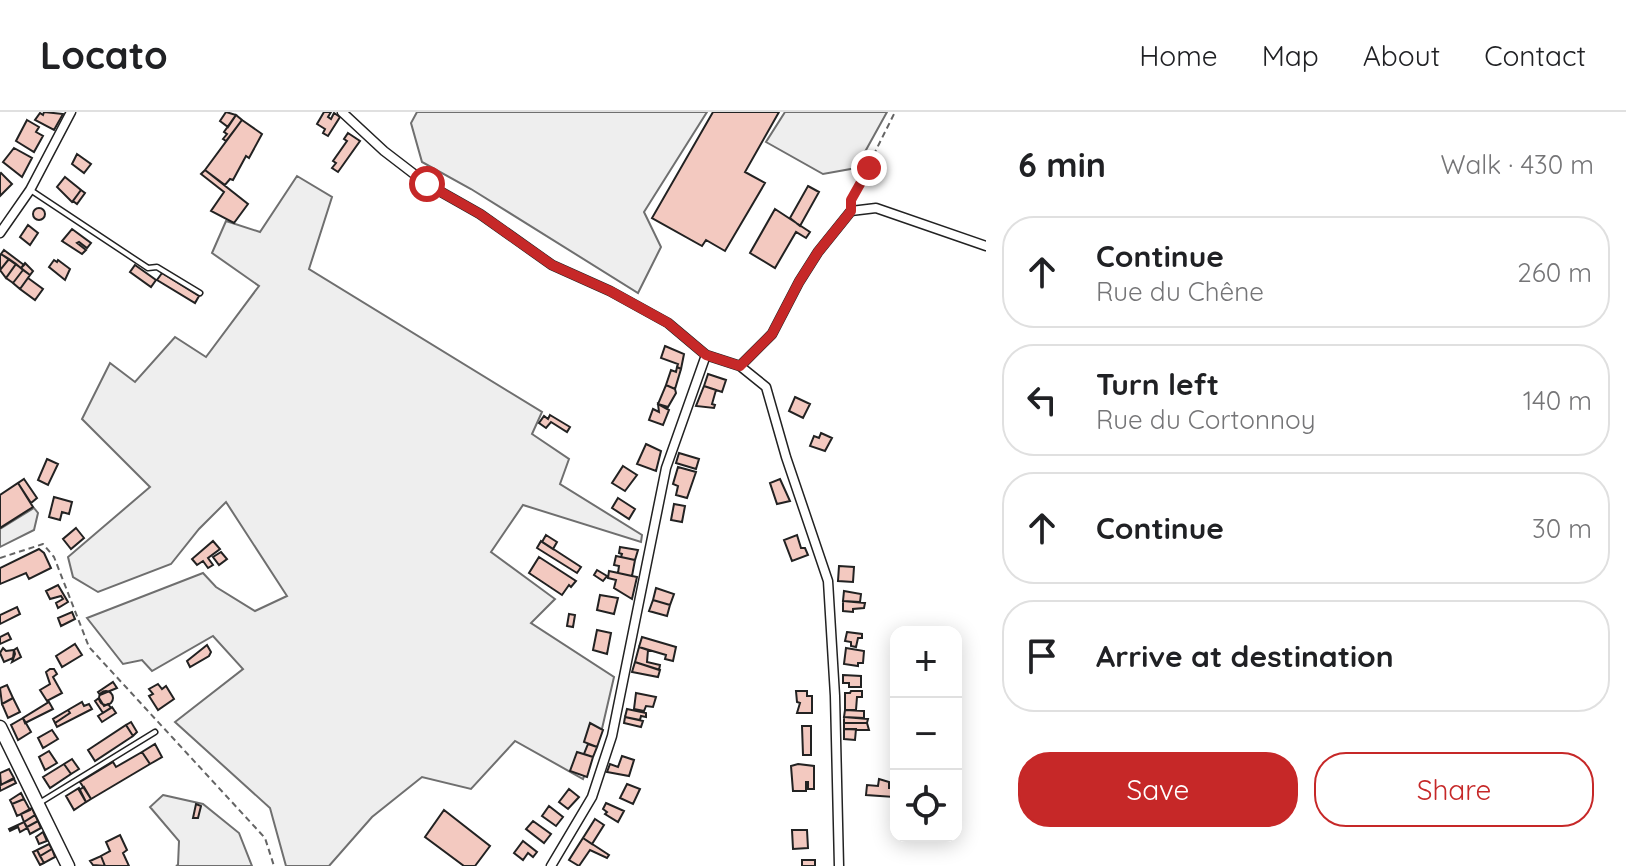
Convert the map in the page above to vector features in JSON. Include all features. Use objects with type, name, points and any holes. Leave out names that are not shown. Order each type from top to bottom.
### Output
[{"type":"main road","points":[[0,727],[68,866]]},
{"type":"street","points":[[0,233],[30,190],[71,112]]},
{"type":"street","points":[[342,112],[384,151],[427,184],[480,214],[552,265],[610,291],[668,323],[706,355],[740,366],[766,387],[828,581],[835,696],[839,866]]},
{"type":"street","points":[[740,366],[772,334],[818,252],[851,211],[876,208],[986,246]]},
{"type":"street","points":[[551,866],[592,797],[612,736],[666,468],[706,355]]},
{"type":"lane","points":[[30,190],[148,268],[157,267],[200,293]]},
{"type":"lane","points":[[38,804],[155,732]]},
{"type":"path","points":[[851,211],[851,200],[895,112]]},
{"type":"path","points":[[0,558],[43,544],[54,557],[89,647],[265,838],[274,866]]},
{"type":"shaded area","points":[[417,112],[707,112],[644,212],[661,247],[638,293],[422,162],[411,123]]},
{"type":"shaded area","points":[[785,112],[887,112],[856,168],[823,174],[766,142]]},
{"type":"shaded area","points":[[297,176],[332,197],[309,269],[542,412],[532,434],[569,459],[560,484],[642,535],[641,542],[523,505],[491,552],[555,599],[531,623],[614,677],[601,733],[583,779],[515,741],[471,789],[422,777],[372,817],[329,866],[286,866],[270,808],[175,722],[243,669],[213,636],[152,671],[142,660],[123,664],[87,618],[203,573],[216,587],[255,611],[287,596],[226,502],[171,564],[98,592],[73,577],[68,557],[150,487],[82,419],[110,363],[135,382],[175,337],[206,357],[259,286],[212,253],[226,221],[260,232]]},
{"type":"shaded area","points":[[34,508],[38,513],[34,530],[0,547],[0,529]]},
{"type":"shaded area","points":[[163,795],[203,804],[239,833],[252,866],[176,866],[179,841],[150,807]]},
{"type":"building","points":[[44,112],[63,114],[54,130],[35,120]]},
{"type":"building","points":[[226,112],[236,115],[228,127],[220,121]]},
{"type":"building","points":[[324,112],[331,112],[328,117],[331,119],[334,113],[340,117],[328,136],[323,133],[325,129],[317,124]]},
{"type":"building","points":[[713,112],[779,112],[745,172],[765,183],[725,251],[706,240],[702,246],[652,218]]},
{"type":"building","points":[[236,115],[242,120],[226,141],[223,139],[227,134],[224,132]]},
{"type":"building","points":[[27,120],[39,127],[36,132],[43,136],[34,152],[16,141]]},
{"type":"building","points":[[242,120],[262,134],[249,158],[246,156],[233,180],[230,179],[225,185],[205,170]]},
{"type":"building","points":[[348,133],[360,141],[338,172],[332,168],[336,163],[333,161],[347,141],[344,139]]},
{"type":"building","points":[[14,148],[32,158],[22,177],[3,162]]},
{"type":"building","points":[[77,154],[91,164],[84,173],[72,164]]},
{"type":"building","points":[[205,170],[248,204],[234,223],[211,211],[224,192],[201,174]]},
{"type":"building","points":[[0,174],[12,184],[0,196]]},
{"type":"building","points":[[65,177],[81,190],[72,202],[57,187]]},
{"type":"building","points":[[808,186],[819,192],[800,226],[790,218]]},
{"type":"building","points":[[81,190],[85,193],[77,204],[73,201]]},
{"type":"building","points":[[39,208],[45,214],[39,220],[33,214]]},
{"type":"building","points":[[775,209],[810,232],[806,238],[796,232],[775,268],[750,253]]},
{"type":"building","points":[[28,225],[38,233],[30,245],[20,237]]},
{"type":"building","points":[[72,229],[91,243],[87,248],[77,243],[86,250],[82,254],[62,241]]},
{"type":"building","points":[[4,250],[24,265],[21,268],[1,254]]},
{"type":"building","points":[[0,255],[9,259],[0,270]]},
{"type":"building","points":[[9,259],[16,264],[6,278],[0,270]]},
{"type":"building","points":[[54,260],[70,269],[65,280],[49,267]]},
{"type":"building","points":[[25,263],[33,271],[30,275],[21,268]]},
{"type":"building","points":[[16,264],[23,270],[13,283],[6,278]]},
{"type":"building","points":[[135,265],[156,280],[151,287],[130,272]]},
{"type":"building","points":[[23,270],[30,275],[20,289],[13,283]]},
{"type":"building","points":[[162,273],[199,296],[195,303],[157,280]]},
{"type":"building","points":[[28,278],[43,289],[35,300],[20,289]]},
{"type":"building","points":[[665,346],[684,354],[681,369],[677,367],[678,364],[661,358]]},
{"type":"building","points":[[677,367],[681,369],[675,389],[666,385],[671,370],[676,372]]},
{"type":"building","points":[[708,374],[726,380],[722,392],[704,386]]},
{"type":"building","points":[[666,385],[675,389],[676,393],[668,407],[658,404]]},
{"type":"building","points":[[704,386],[716,390],[712,404],[714,408],[696,406]]},
{"type":"building","points":[[795,397],[810,404],[803,418],[789,411]]},
{"type":"building","points":[[658,404],[669,410],[663,425],[649,420],[653,409],[659,412]]},
{"type":"building","points":[[550,415],[570,427],[567,432],[551,422],[546,428],[539,423],[544,416],[548,419]]},
{"type":"building","points":[[821,433],[832,438],[825,451],[810,446],[814,436],[819,438]]},
{"type":"building","points":[[646,444],[661,451],[656,471],[637,464]]},
{"type":"building","points":[[679,453],[699,459],[696,469],[676,463]]},
{"type":"building","points":[[47,459],[58,464],[48,485],[38,480]]},
{"type":"building","points":[[623,466],[637,475],[625,491],[612,483]]},
{"type":"building","points":[[678,467],[696,472],[687,498],[676,495],[678,486],[673,484]]},
{"type":"building","points":[[24,479],[37,498],[31,503],[18,483]]},
{"type":"building","points":[[780,479],[790,501],[777,504],[770,483]]},
{"type":"building","points":[[18,483],[33,507],[0,528],[0,495]]},
{"type":"building","points":[[54,497],[72,502],[69,514],[62,512],[60,520],[49,517]]},
{"type":"building","points":[[618,498],[635,509],[629,519],[612,508]]},
{"type":"building","points":[[674,504],[685,506],[682,522],[671,520]]},
{"type":"building","points":[[76,528],[84,538],[71,549],[63,539]]},
{"type":"building","points":[[546,535],[557,542],[553,549],[542,542]]},
{"type":"building","points":[[797,535],[801,548],[805,548],[808,555],[792,561],[784,540]]},
{"type":"building","points":[[213,541],[220,549],[208,558],[213,565],[208,568],[203,561],[197,565],[192,559]]},
{"type":"building","points":[[541,541],[581,567],[577,573],[537,548]]},
{"type":"building","points":[[620,547],[638,550],[635,560],[621,557]]},
{"type":"building","points":[[39,549],[51,568],[29,579],[26,573],[0,584],[0,568]]},
{"type":"building","points":[[221,552],[227,559],[219,565],[213,557]]},
{"type":"building","points":[[616,556],[635,560],[632,576],[618,573],[619,566],[614,565]]},
{"type":"building","points":[[539,557],[576,581],[562,595],[529,573]]},
{"type":"building","points":[[839,566],[854,567],[853,582],[838,581]]},
{"type":"building","points":[[597,570],[607,576],[603,581],[594,575]]},
{"type":"building","points":[[609,571],[637,577],[632,599],[614,588],[616,580],[608,578]]},
{"type":"building","points":[[58,585],[68,602],[58,608],[56,603],[63,599],[61,596],[50,599],[46,591]]},
{"type":"building","points":[[656,588],[674,594],[670,605],[653,600]]},
{"type":"building","points":[[844,591],[861,594],[860,602],[843,601]]},
{"type":"building","points":[[600,595],[618,598],[614,614],[597,610]]},
{"type":"building","points":[[653,600],[670,605],[667,616],[649,611]]},
{"type":"building","points":[[843,601],[865,603],[864,608],[853,609],[853,612],[843,611]]},
{"type":"building","points":[[17,607],[20,614],[0,624],[0,615]]},
{"type":"building","points":[[72,612],[75,619],[61,626],[58,618]]},
{"type":"building","points":[[569,614],[575,615],[573,627],[567,626]]},
{"type":"building","points":[[597,630],[611,633],[607,654],[593,650]]},
{"type":"building","points":[[847,632],[862,634],[856,647],[845,641]]},
{"type":"building","points":[[8,633],[11,639],[0,644],[0,637]]},
{"type":"building","points":[[642,637],[676,647],[673,661],[665,659],[666,655],[639,647]]},
{"type":"building","points":[[75,644],[82,655],[62,667],[56,656]]},
{"type":"building","points":[[207,645],[211,652],[209,656],[190,667],[187,661]]},
{"type":"building","points":[[639,647],[648,650],[647,662],[660,665],[659,670],[635,662]]},
{"type":"building","points":[[3,648],[6,651],[14,650],[13,658],[4,662],[0,653]]},
{"type":"building","points":[[17,648],[21,657],[12,662],[14,650]]},
{"type":"building","points":[[846,648],[864,651],[863,663],[858,663],[858,666],[844,664]]},
{"type":"building","points":[[635,662],[660,670],[658,677],[632,672]]},
{"type":"building","points":[[50,669],[57,674],[53,677],[62,693],[47,701],[40,690],[50,684],[46,672]]},
{"type":"building","points":[[843,675],[861,676],[861,687],[849,687],[849,683],[843,683]]},
{"type":"building","points":[[113,682],[117,688],[100,695],[98,692]]},
{"type":"building","points":[[158,684],[162,689],[166,686],[174,699],[158,710],[149,696],[153,694],[149,689]]},
{"type":"building","points":[[7,685],[13,698],[2,704],[0,688]]},
{"type":"building","points":[[106,691],[113,698],[106,705],[99,698]]},
{"type":"building","points":[[796,691],[807,691],[807,696],[812,696],[812,713],[797,713],[800,703],[797,702]]},
{"type":"building","points":[[862,691],[862,697],[857,697],[856,710],[845,710],[845,693]]},
{"type":"building","points":[[636,693],[656,697],[653,707],[646,706],[644,711],[634,709]]},
{"type":"building","points":[[13,698],[20,712],[8,718],[2,704]]},
{"type":"building","points":[[99,698],[104,706],[108,704],[111,708],[103,713],[95,701]]},
{"type":"building","points":[[49,702],[53,709],[25,723],[23,718]]},
{"type":"building","points":[[82,702],[92,709],[57,727],[55,723],[70,713],[68,710]]},
{"type":"building","points":[[112,707],[116,713],[102,722],[98,716]]},
{"type":"building","points":[[627,709],[646,713],[646,717],[641,716],[640,720],[625,717]]},
{"type":"building","points":[[68,710],[70,713],[55,723],[53,719]]},
{"type":"building","points":[[845,710],[864,711],[864,718],[844,717]]},
{"type":"building","points":[[625,717],[643,721],[641,727],[624,723]]},
{"type":"building","points":[[844,717],[868,719],[867,723],[844,723]]},
{"type":"building","points":[[23,718],[31,732],[18,740],[11,725]]},
{"type":"building","points":[[131,722],[137,732],[133,736],[126,725]]},
{"type":"building","points":[[590,723],[603,730],[597,747],[584,742]]},
{"type":"building","points":[[844,723],[867,723],[869,730],[844,729]]},
{"type":"building","points":[[126,725],[133,736],[95,761],[88,750]]},
{"type":"building","points":[[802,726],[811,726],[811,755],[803,755]]},
{"type":"building","points":[[844,729],[856,729],[855,740],[844,739]]},
{"type":"building","points":[[52,730],[58,739],[43,748],[38,738]]},
{"type":"building","points":[[155,744],[162,757],[150,764],[142,752]]},
{"type":"building","points":[[588,744],[597,747],[593,757],[584,754]]},
{"type":"building","points":[[49,751],[57,763],[45,770],[39,757]]},
{"type":"building","points":[[142,752],[150,764],[91,799],[80,782],[113,762],[116,767]]},
{"type":"building","points":[[577,752],[593,757],[587,777],[570,771]]},
{"type":"building","points":[[622,756],[634,760],[629,776],[607,772],[610,764],[618,767]]},
{"type":"building","points":[[72,759],[79,769],[71,774],[64,764]]},
{"type":"building","points":[[64,764],[71,774],[50,788],[43,777]]},
{"type":"building","points":[[791,766],[814,766],[814,789],[808,789],[806,782],[806,791],[793,791]]},
{"type":"building","points":[[9,769],[14,778],[1,785],[0,773]]},
{"type":"building","points":[[14,779],[16,783],[0,791],[0,785]]},
{"type":"building","points":[[879,779],[889,782],[890,797],[866,795],[867,785],[878,786]]},
{"type":"building","points":[[627,784],[640,789],[633,804],[620,798]]},
{"type":"building","points":[[84,787],[91,799],[86,802],[79,790]]},
{"type":"building","points":[[79,788],[86,802],[74,810],[66,796]]},
{"type":"building","points":[[569,789],[579,797],[568,809],[559,802]]},
{"type":"building","points":[[21,793],[24,799],[12,804],[10,800]]},
{"type":"building","points":[[24,799],[30,810],[17,816],[12,804]]},
{"type":"building","points":[[606,803],[624,811],[618,822],[605,814],[607,812],[603,809]]},
{"type":"building","points":[[196,804],[201,806],[198,818],[193,818]]},
{"type":"building","points":[[549,806],[563,817],[556,826],[542,816]]},
{"type":"building","points":[[32,808],[35,815],[24,822],[21,814]]},
{"type":"building","points":[[444,810],[490,846],[475,866],[464,866],[425,837]]},
{"type":"building","points":[[35,815],[38,821],[27,827],[24,822]]},
{"type":"building","points":[[595,819],[604,825],[592,844],[583,838]]},
{"type":"building","points":[[38,821],[41,828],[30,834],[27,827]]},
{"type":"building","points":[[533,821],[551,834],[544,843],[526,829]]},
{"type":"building","points":[[24,822],[27,828],[20,832],[18,827],[10,831],[9,829]]},
{"type":"building","points":[[792,830],[807,830],[808,848],[793,849]]},
{"type":"building","points":[[43,832],[47,841],[39,844],[36,837]]},
{"type":"building","points":[[120,835],[127,850],[123,853],[129,866],[105,866],[101,856],[110,851],[106,842]]},
{"type":"building","points":[[583,838],[609,855],[607,858],[590,850],[579,866],[569,860]]},
{"type":"building","points":[[523,841],[537,852],[533,857],[528,853],[523,860],[514,853]]},
{"type":"building","points":[[49,844],[52,849],[40,856],[37,850]]},
{"type":"building","points":[[52,849],[55,857],[44,863],[40,856]]},
{"type":"building","points":[[37,850],[44,863],[40,865],[33,852]]},
{"type":"building","points":[[101,856],[105,866],[93,865],[90,861]]},
{"type":"building","points":[[802,860],[815,860],[815,866],[802,866]]},
{"type":"route","points":[[427,184],[480,214],[552,265],[610,291],[668,323],[706,355],[740,366],[772,334],[818,252],[851,211],[851,200],[869,168]]}]
